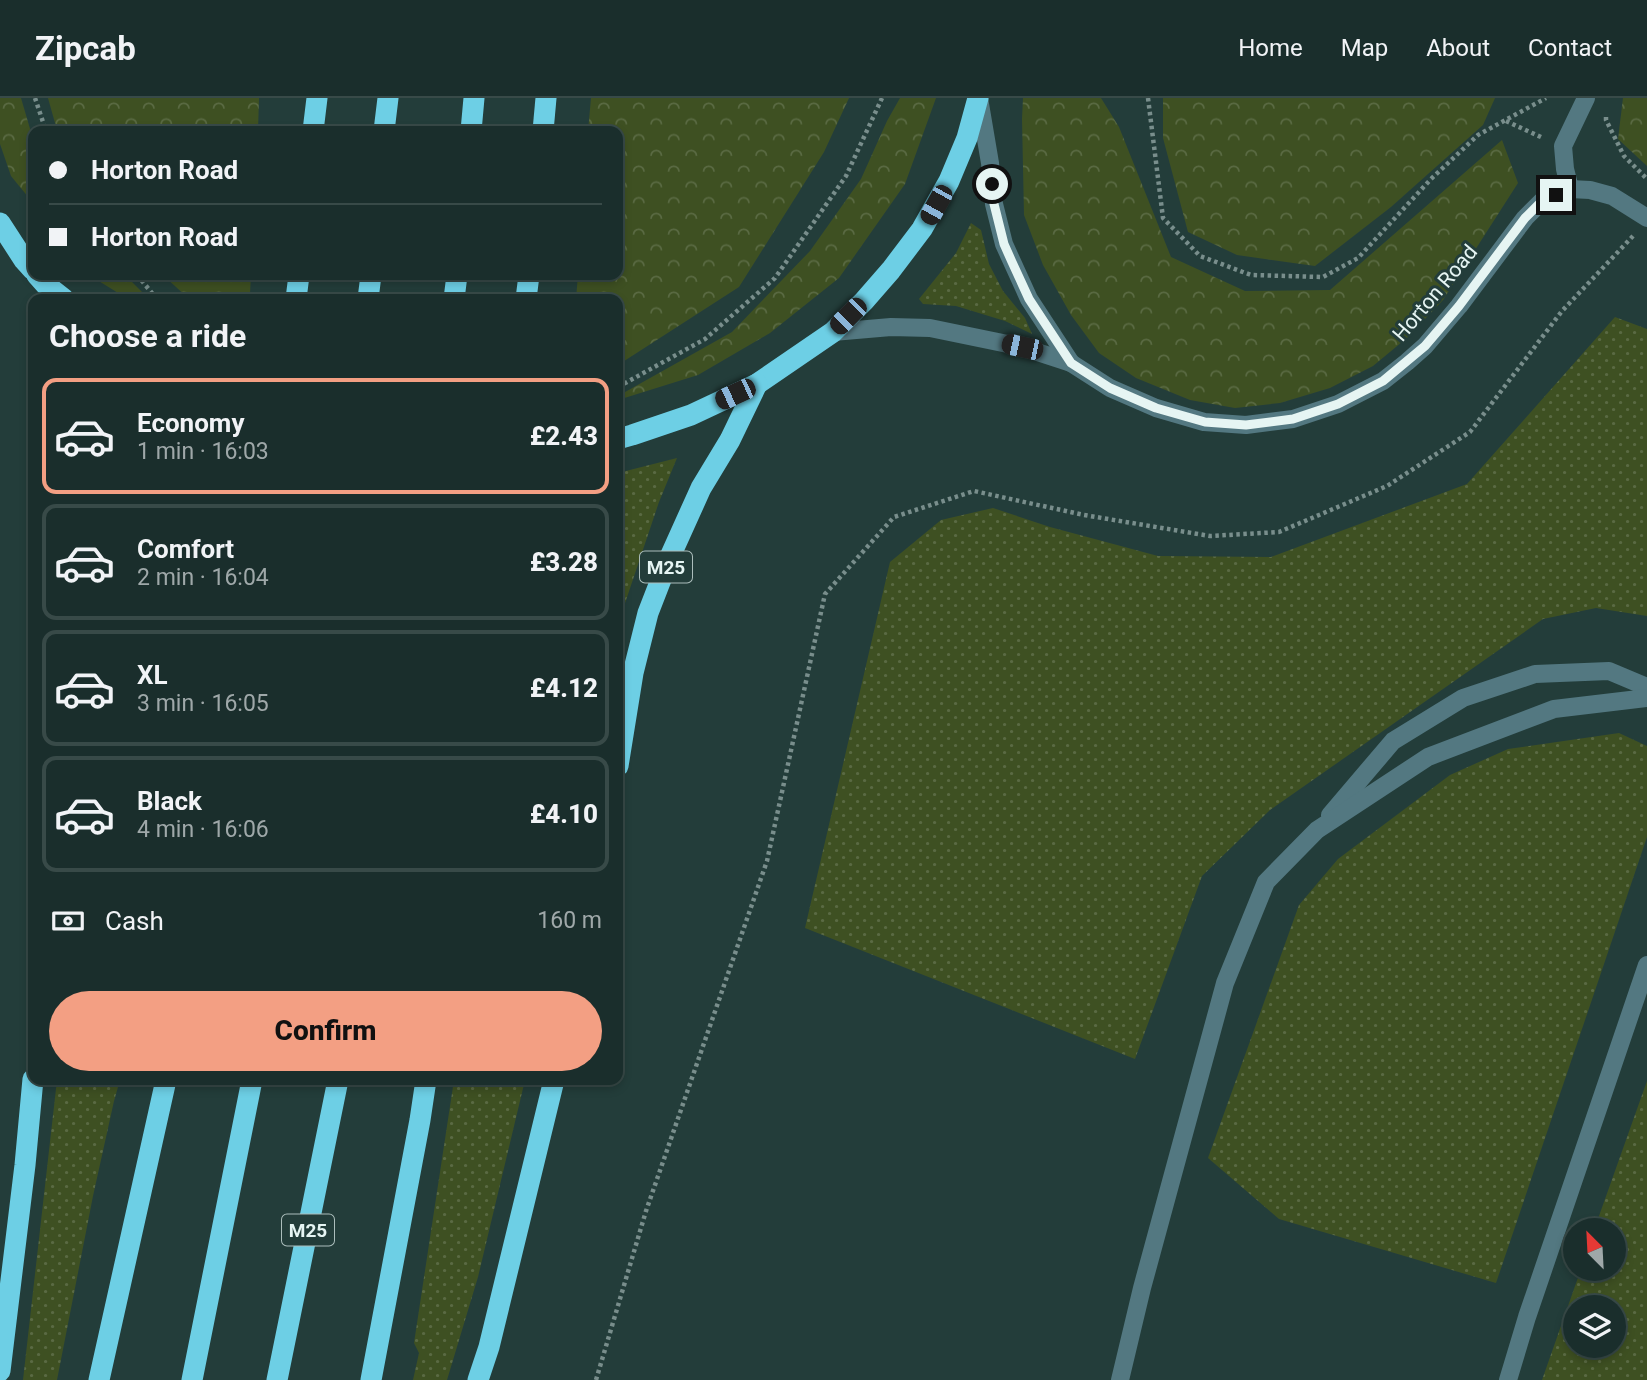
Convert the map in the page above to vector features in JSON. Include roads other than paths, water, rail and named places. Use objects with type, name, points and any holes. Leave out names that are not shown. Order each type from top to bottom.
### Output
[{"type":"highway","points":[[314,126],[317,98]]},
{"type":"highway","points":[[385,126],[388,98]]},
{"type":"highway","points":[[471,126],[474,98]]},
{"type":"highway","points":[[543,126],[546,98]]},
{"type":"highway","points":[[623,438],[691,415],[757,384],[833,332],[891,270],[922,229],[949,181],[967,138],[978,98]]},
{"type":"highway","points":[[0,223],[28,266]]},
{"type":"highway","points":[[40,282],[57,294]]},
{"type":"highway","name":"M25","points":[[623,735],[633,673],[648,613],[701,488],[730,440],[757,384]]},
{"type":"highway","points":[[0,1371],[32,1085]]},
{"type":"highway","points":[[99,1380],[165,1085]]},
{"type":"highway","points":[[192,1380],[251,1085]]},
{"type":"highway","name":"M25","points":[[277,1380],[337,1085]]},
{"type":"highway","points":[[371,1380],[425,1085]]},
{"type":"highway","points":[[478,1380],[489,1347],[553,1085]]},
{"type":"street","name":"Horton Road","points":[[978,98],[990,163],[994,204],[1004,244],[1029,299],[1071,363]]},
{"type":"street","points":[[1586,98],[1563,146],[1570,189],[1590,190],[1612,196],[1644,223]]},
{"type":"street","name":"Horton Road","points":[[833,332],[891,327],[930,328],[1022,347],[1071,363],[1110,388],[1156,408],[1205,422],[1246,425],[1293,419],[1338,404],[1383,381],[1425,346],[1459,306],[1525,218],[1542,201],[1570,189]]},
{"type":"street","points":[[1120,1380],[1142,1288],[1225,984],[1266,882],[1317,830],[1393,741],[1463,698],[1535,674],[1609,671],[1647,687]]},
{"type":"street","points":[[1317,830],[1428,757],[1554,709],[1647,698]]},
{"type":"street","points":[[1508,1380],[1531,1304],[1647,965]]}]
